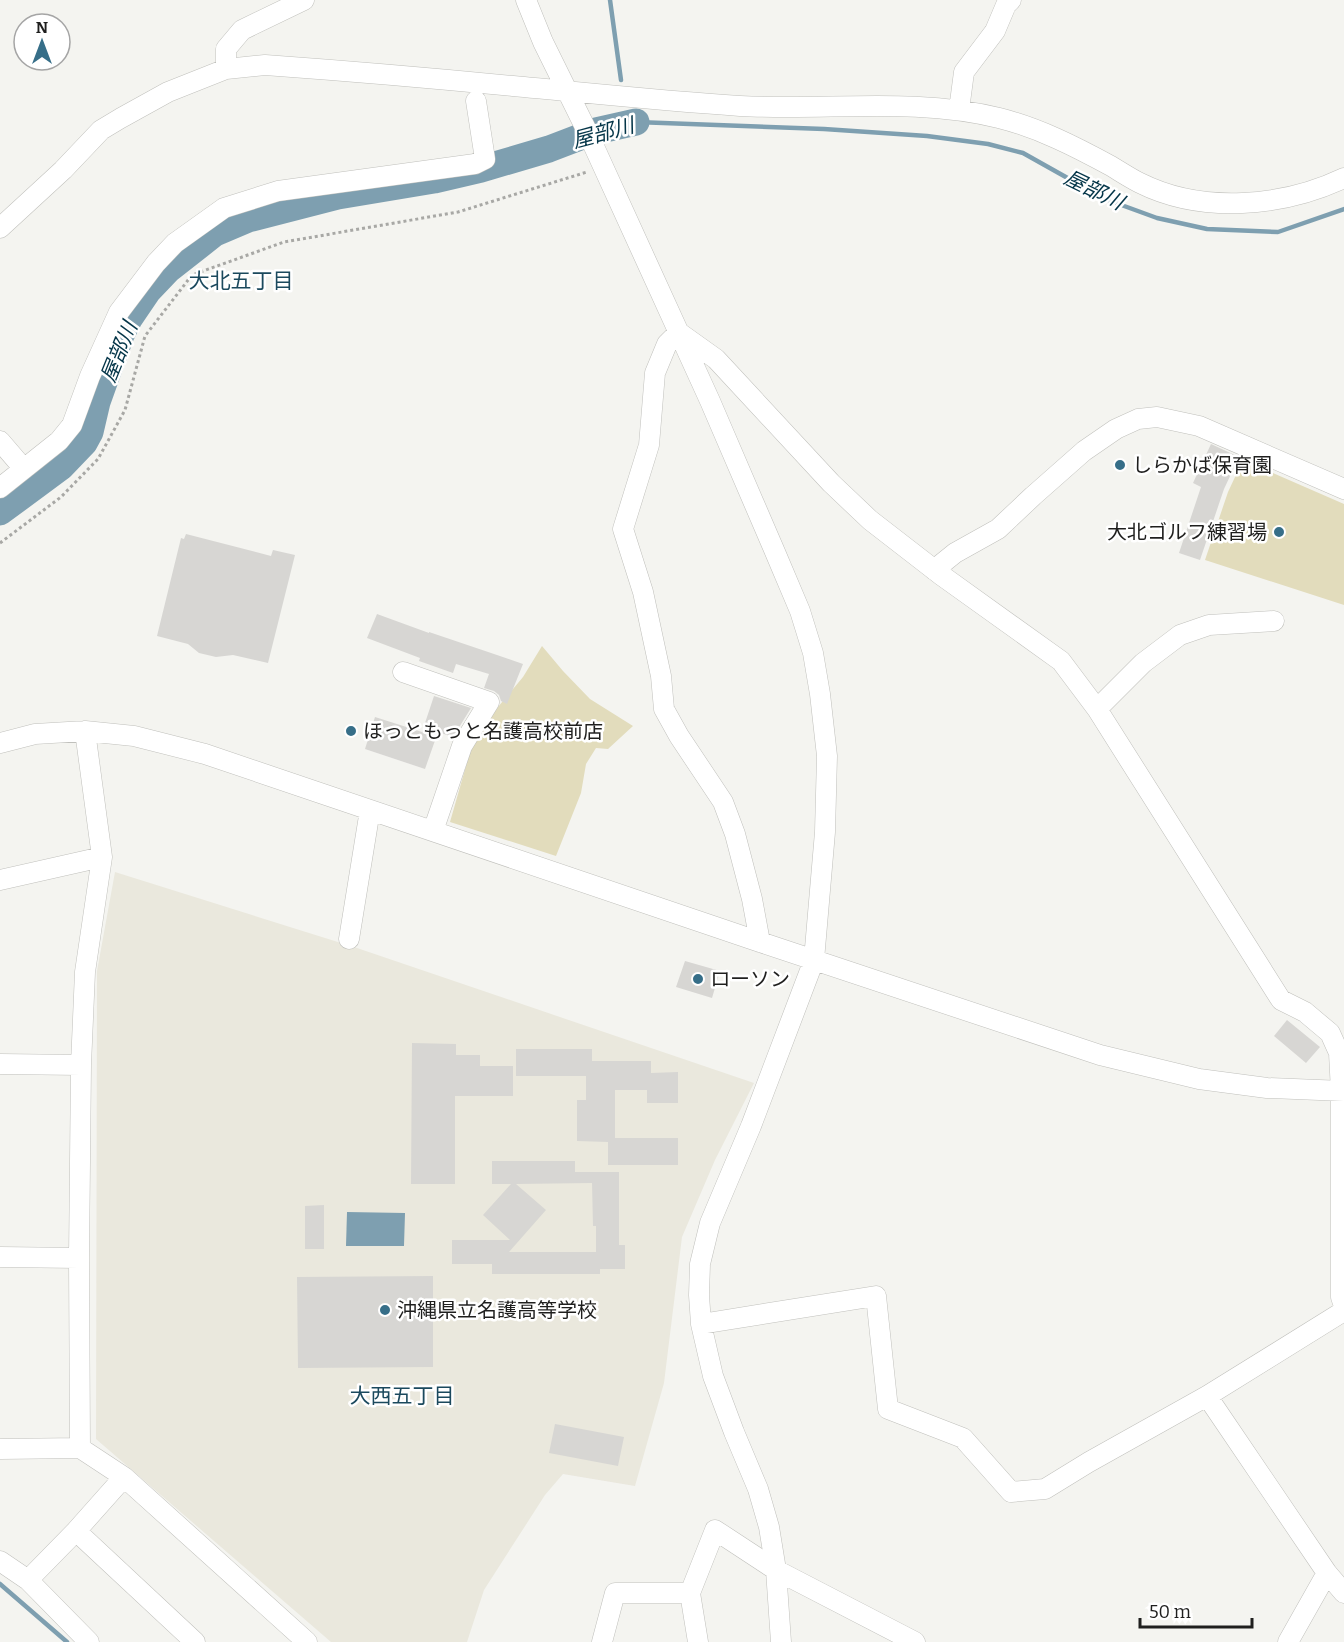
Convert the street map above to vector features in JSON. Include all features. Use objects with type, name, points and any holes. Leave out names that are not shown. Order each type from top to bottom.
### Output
[{"type":"street","points":[[226,69],[226,50],[242,30],[304,0]]},
{"type":"street","points":[[526,0],[543,42],[586,129],[710,401],[800,611],[813,653],[820,694],[827,756],[825,832],[814,960],[751,1126],[710,1222],[700,1264],[701,1324],[713,1376],[758,1489],[769,1527],[776,1570],[781,1642]]},
{"type":"street","points":[[960,110],[964,72],[995,31],[1006,5],[1011,0]]},
{"type":"street","points":[[0,228],[63,170],[101,130],[168,92],[226,69],[265,65],[743,106],[895,107],[960,110],[1000,118],[1030,128],[1083,151],[1141,184],[1171,194],[1233,204],[1265,202],[1314,191],[1344,178]]},
{"type":"street","points":[[0,488],[59,441],[72,425],[90,376],[119,312],[156,263],[175,243],[224,208],[278,191],[475,164],[484,159],[476,101]]},
{"type":"street","points":[[678,333],[716,359],[831,483],[870,520],[934,570],[1061,662],[1097,709],[1281,1000],[1305,1012],[1330,1033],[1340,1053],[1342,1091],[1341,1297],[1344,1306]]},
{"type":"street","points":[[678,333],[667,344],[655,373],[649,445],[623,529],[643,592],[661,676],[664,710],[723,802],[735,834],[752,899],[760,942]]},
{"type":"street","points":[[934,570],[956,553],[998,529],[1084,451],[1116,429],[1138,419],[1157,417],[1199,426],[1344,489]]},
{"type":"street","points":[[0,441],[24,469]]},
{"type":"street","points":[[1097,709],[1143,663],[1180,635],[1209,625],[1274,621]]},
{"type":"street","points":[[403,672],[489,702],[462,746],[433,831]]},
{"type":"street","points":[[0,743],[35,734],[85,731],[134,735],[205,754],[1100,1055],[1199,1079],[1267,1088],[1342,1091]]},
{"type":"street","points":[[80,1448],[81,1065],[85,972],[102,857],[85,731]]},
{"type":"street","points":[[350,939],[370,810]]},
{"type":"street","points":[[0,880],[102,857]]},
{"type":"street","points":[[0,1064],[81,1065]]},
{"type":"street","points":[[0,1257],[79,1258]]},
{"type":"street","points":[[701,1324],[876,1296],[888,1409],[963,1438],[1011,1492],[1045,1489],[1207,1396],[1344,1311]]},
{"type":"street","points":[[1207,1396],[1327,1573],[1344,1593]]},
{"type":"street","points":[[0,1449],[80,1448],[124,1477],[307,1642]]},
{"type":"street","points":[[28,1580],[124,1477]]},
{"type":"street","points":[[698,1642],[690,1593],[715,1530],[776,1570],[915,1642]]},
{"type":"street","points":[[76,1531],[195,1642]]},
{"type":"street","points":[[0,1561],[28,1580],[90,1642]]},
{"type":"street","points":[[1288,1642],[1327,1573]]},
{"type":"street","points":[[602,1642],[615,1593],[690,1593]]},
{"type":"path","points":[[0,543],[61,497],[98,459],[125,410],[145,336],[192,275],[284,242],[458,212],[603,167]]},
{"type":"shaded area","name":"大北ゴルフ練習場","points":[[1243,460],[1344,504],[1344,605],[1205,560],[1228,492]]},
{"type":"shaded area","points":[[542,646],[590,699],[633,726],[608,749],[596,748],[586,764],[581,793],[556,856],[450,822],[472,745],[498,707],[523,677]]},
{"type":"shaded area","name":"沖縄県立名護高等学校","points":[[115,872],[357,948],[754,1083],[715,1160],[682,1237],[664,1383],[635,1486],[563,1474],[545,1495],[484,1590],[467,1642],[331,1642],[96,1439],[97,971]]},
{"type":"water","points":[[347,1212],[405,1213],[404,1246],[346,1246]]},
{"type":"building","points":[[1211,444],[1239,457],[1224,489],[1200,560],[1179,553],[1201,487],[1193,483]]},
{"type":"building","points":[[186,534],[271,556],[273,550],[295,555],[268,663],[233,655],[216,657],[199,653],[188,644],[157,636],[181,538],[184,539]]},
{"type":"building","points":[[377,614],[523,664],[507,704],[501,701],[499,695],[494,691],[484,688],[489,674],[456,664],[453,673],[367,638]]},
{"type":"building","points":[[434,696],[471,708],[453,737],[438,732],[425,769],[365,749],[375,717],[422,732]]},
{"type":"building","name":"ローソン","points":[[685,961],[720,971],[712,998],[676,987]]},
{"type":"building","points":[[1287,1020],[1320,1047],[1306,1063],[1274,1036]]},
{"type":"building","points":[[412,1043],[456,1044],[456,1055],[480,1055],[480,1066],[513,1066],[513,1096],[455,1096],[455,1184],[411,1184]]},
{"type":"building","points":[[516,1049],[592,1049],[592,1061],[651,1061],[651,1073],[678,1072],[678,1103],[647,1103],[647,1090],[615,1090],[615,1138],[678,1138],[678,1165],[608,1165],[608,1142],[577,1141],[577,1100],[586,1100],[586,1076],[516,1076]]},
{"type":"building","points":[[492,1161],[575,1161],[575,1172],[619,1172],[619,1245],[625,1245],[625,1269],[600,1269],[600,1274],[492,1274],[492,1264],[452,1264],[452,1240],[510,1240],[483,1215],[511,1184],[492,1184]],"holes":[[[592,1183],[593,1226],[596,1226],[596,1252],[509,1252],[546,1210],[516,1184]]]},
{"type":"building","points":[[324,1205],[324,1249],[305,1249],[305,1206]]},
{"type":"building","points":[[433,1276],[433,1367],[298,1368],[297,1277]]},
{"type":"building","points":[[555,1424],[624,1437],[618,1466],[549,1453]]},
{"type":"waterway","points":[[610,0],[621,80]]},
{"type":"waterway","name":"屋部川","points":[[636,122],[824,129],[927,136],[988,144],[1023,153],[1105,199],[1157,218],[1207,229],[1278,232],[1344,209]]},
{"type":"waterway","name":"屋部川","points":[[0,512],[61,467],[84,443],[90,432],[97,402],[121,335],[129,319],[148,291],[168,270],[215,233],[248,219],[338,196],[434,180],[481,169],[549,149],[596,131],[636,122]]},
{"type":"waterway","points":[[0,1584],[67,1642]]},
{"type":"place","name":"しらかば保育園","points":[[1120,465]]},
{"type":"place","name":"大北ゴルフ練習場","points":[[1279,532]]},
{"type":"place","name":"ほっともっと名護高校前店","points":[[351,731]]},
{"type":"place","name":"ローソン","points":[[698,979]]},
{"type":"place","name":"沖縄県立名護高等学校","points":[[385,1310]]},
{"type":"district","name":"大北五丁目","points":[[241,281]]},
{"type":"district","name":"大西五丁目","points":[[402,1396]]}]
